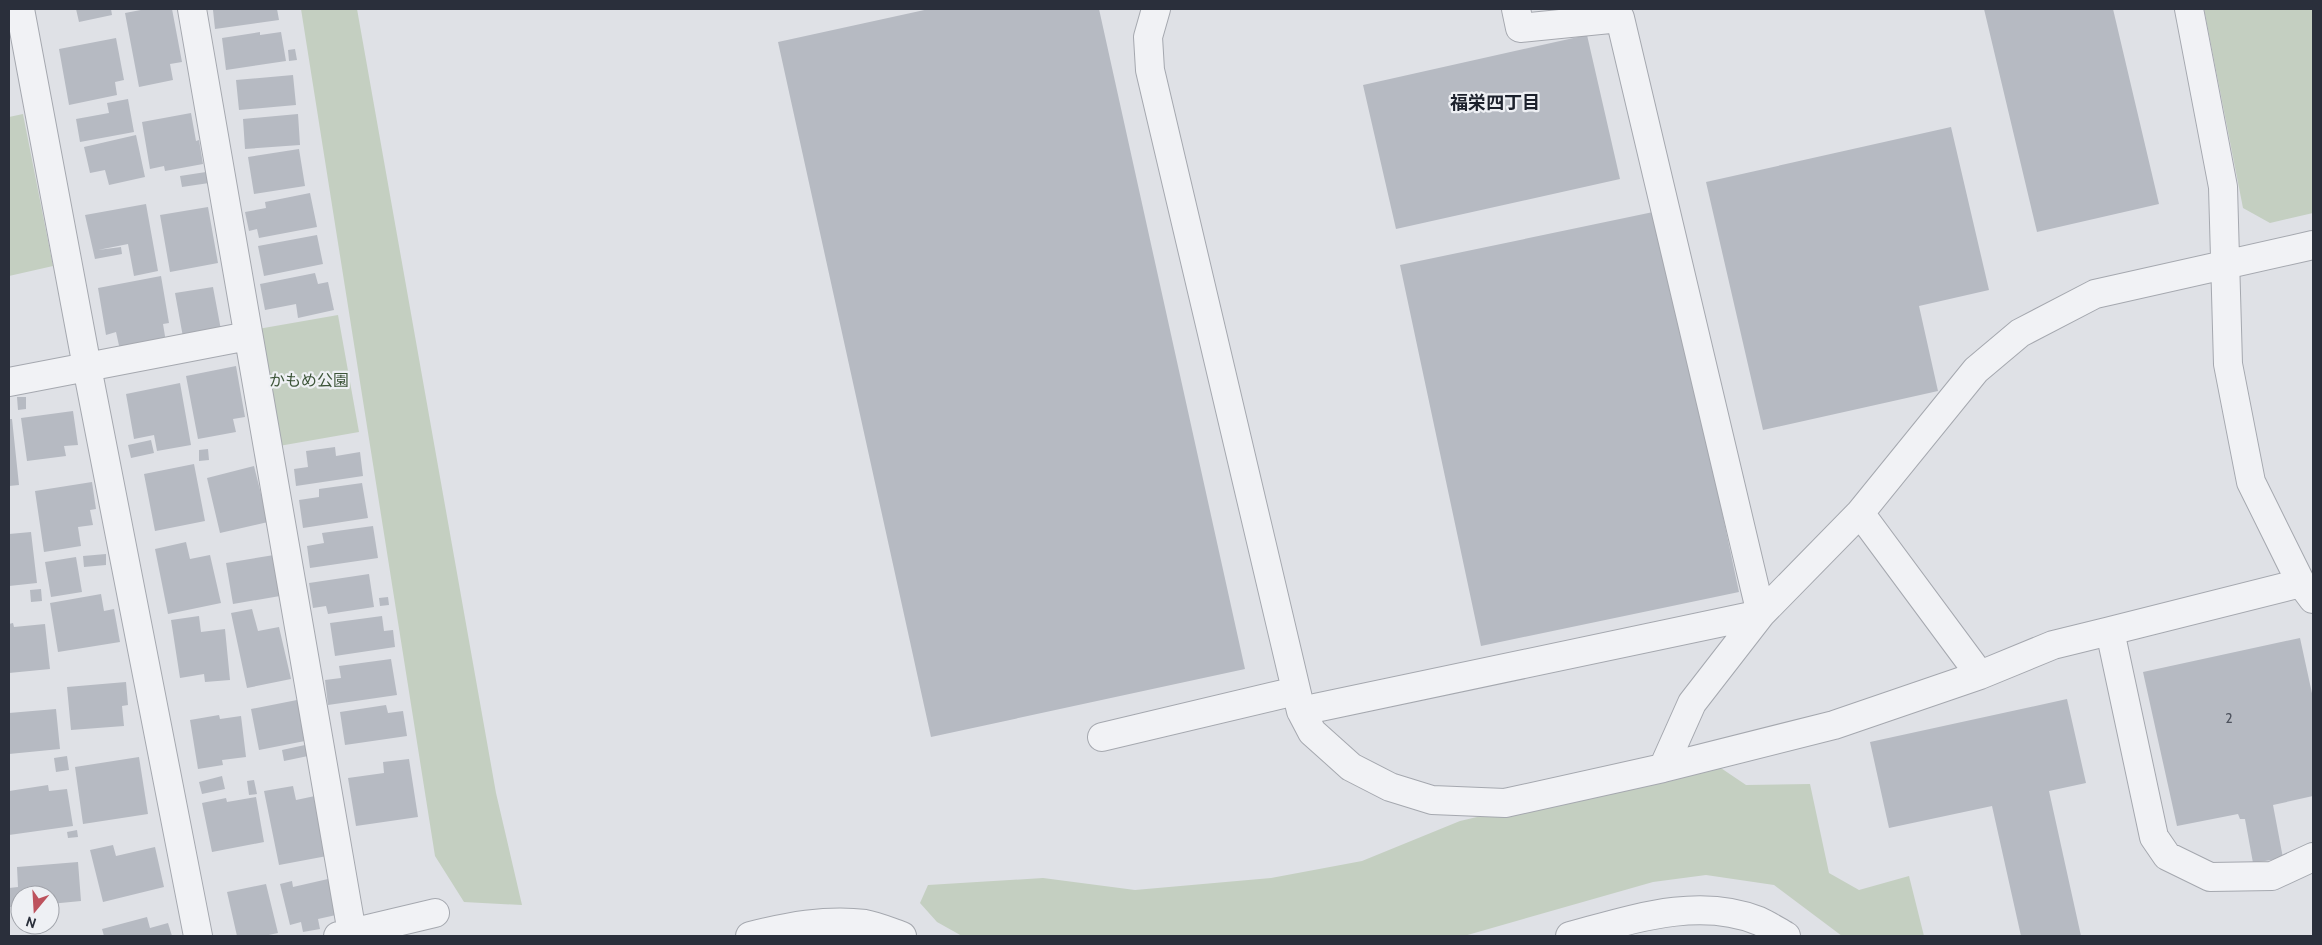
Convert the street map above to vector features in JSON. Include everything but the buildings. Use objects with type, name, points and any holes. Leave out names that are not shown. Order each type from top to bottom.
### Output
[{"type":"street","points":[[20,9],[87,367],[198,936]]},
{"type":"street","points":[[192,9],[248,336],[345,935],[435,913]]},
{"type":"street","points":[[1156,9],[1148,37],[1150,70],[1298,701],[1312,732],[1351,767],[1390,787],[1432,800],[1504,803],[1663,768],[1834,725],[1980,675],[2053,645],[2110,631],[2307,591],[2251,482],[2228,364],[2223,187],[2189,9]]},
{"type":"street","points":[[1516,9],[1520,28],[1620,18],[1761,614]]},
{"type":"street","points":[[1663,768],[1692,703],[1761,614],[1860,513],[1976,370],[2020,333],[2095,294],[2313,245]]},
{"type":"street","points":[[9,382],[248,336]]},
{"type":"street","points":[[1860,513],[1980,675]]},
{"type":"street","points":[[1102,737],[1761,614]]},
{"type":"street","points":[[2110,631],[2154,837],[2167,856],[2210,877],[2272,876],[2313,857]]},
{"type":"street","points":[[1570,936],[1672,911],[1717,910],[1758,921],[1786,936]]},
{"type":"street","points":[[750,936],[784,928],[826,923],[866,924],[902,936]]},
{"type":"green space","points":[[301,9],[357,9],[496,793],[522,905],[464,902],[435,856]]},
{"type":"green space","points":[[2204,9],[2313,9],[2313,213],[2270,223],[2243,208]]},
{"type":"green space","points":[[23,114],[53,266],[9,276],[9,117]]},
{"type":"green space","name":"かもめ公園","points":[[338,315],[359,432],[279,446],[258,329]]},
{"type":"green space","points":[[1712,762],[1746,785],[1810,784],[1829,873],[1859,890],[1909,876],[1924,936],[1842,936],[1774,885],[1706,875],[1653,882],[1464,936],[962,936],[937,922],[920,903],[928,885],[1043,878],[1135,890],[1271,878],[1362,861],[1460,821]]},
{"type":"district","name":"福栄四丁目","points":[[1495,103]]}]
